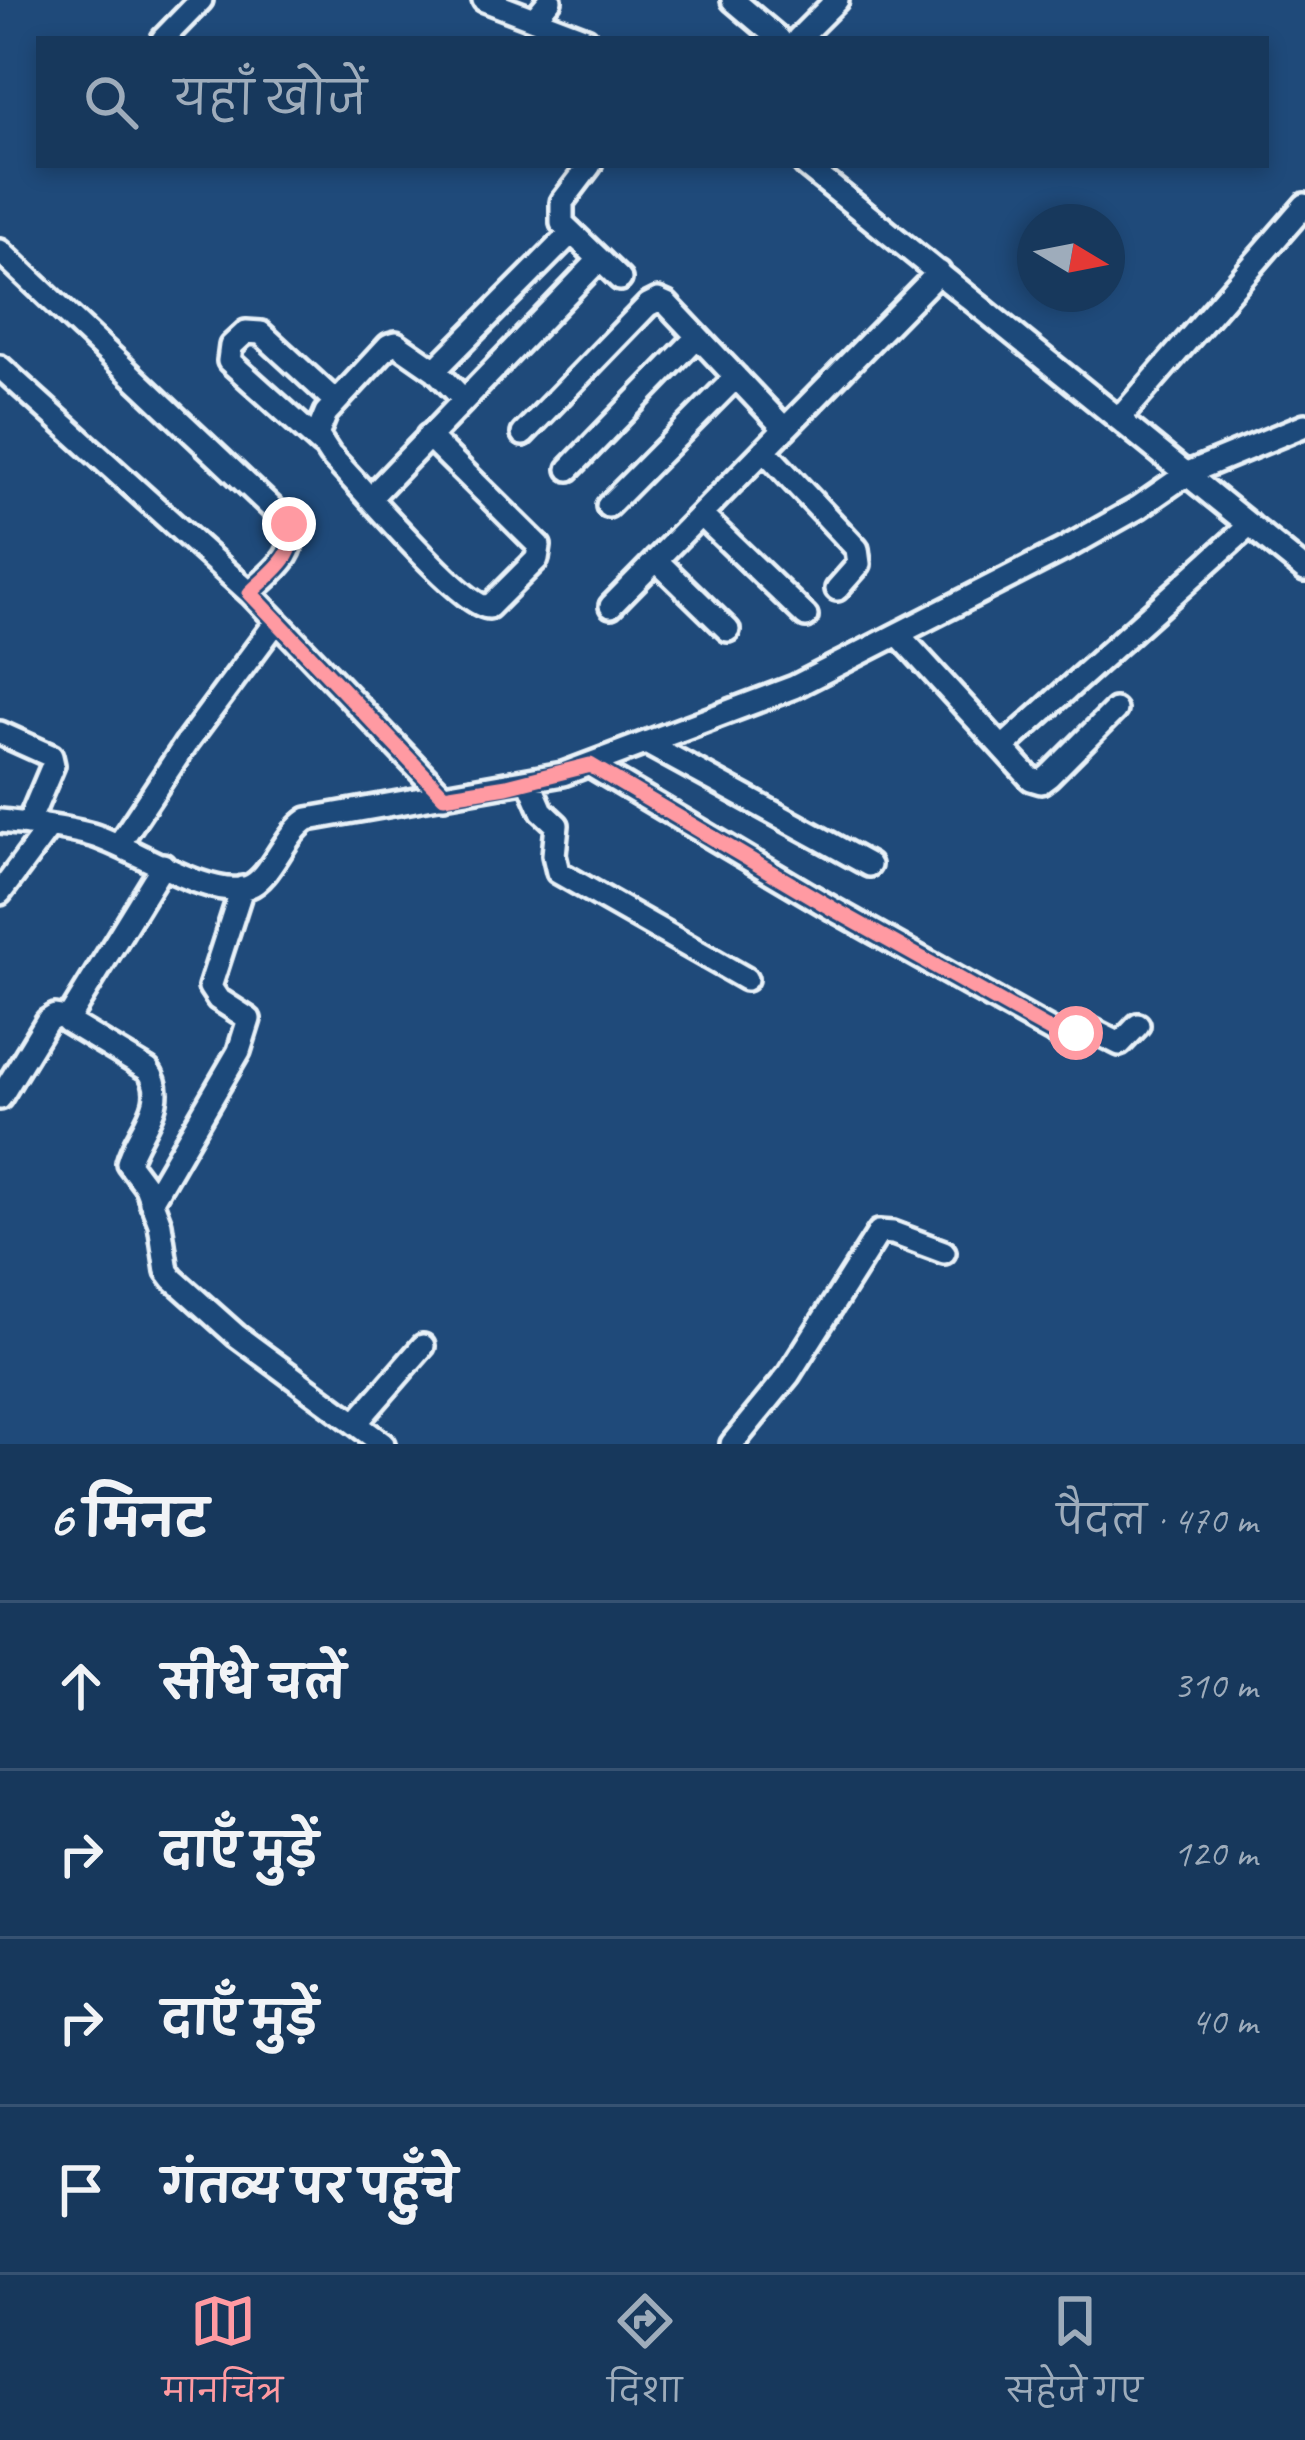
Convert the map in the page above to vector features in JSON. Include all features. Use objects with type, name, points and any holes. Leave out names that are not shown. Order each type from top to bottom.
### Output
[{"type":"street","points":[[167,36],[201,0]]},
{"type":"street","points":[[484,0],[578,36]]},
{"type":"street","points":[[534,19],[550,0]]},
{"type":"street","points":[[734,0],[776,36]]},
{"type":"street","points":[[801,36],[837,0]]},
{"type":"street","points":[[588,168],[562,202],[562,223],[620,279]]},
{"type":"street","points":[[809,168],[1305,570]]},
{"type":"street","points":[[1120,418],[1305,205]]},
{"type":"street","points":[[435,370],[571,233]]},
{"type":"street","points":[[0,251],[289,524],[295,538],[292,550],[250,593]]},
{"type":"street","points":[[371,497],[599,260]]},
{"type":"street","points":[[611,606],[939,272]]},
{"type":"street","points":[[523,434],[658,300],[667,304],[785,429]]},
{"type":"street","points":[[336,402],[261,333],[246,332],[231,346],[229,361],[321,444],[481,608],[497,602],[537,559],[539,546],[428,436]]},
{"type":"street","points":[[569,469],[697,337]]},
{"type":"street","points":[[321,444],[318,426],[389,345],[405,348],[463,399]]},
{"type":"street","points":[[0,367],[250,593],[444,796]]},
{"type":"street","points":[[608,506],[736,377]]},
{"type":"street","points":[[0,821],[119,844],[214,886],[242,888],[262,876],[294,828],[308,819],[529,781],[590,765],[794,687],[1068,547],[1188,473],[1305,425]]},
{"type":"street","points":[[764,450],[857,549],[859,564],[837,590]]},
{"type":"street","points":[[700,515],[806,616]]},
{"type":"street","points":[[1003,747],[1250,525]]},
{"type":"street","points":[[656,560],[728,630]]},
{"type":"street","points":[[119,844],[277,621]]},
{"type":"street","points":[[898,634],[1030,779],[1041,782],[1115,710]]},
{"type":"street","points":[[0,734],[51,756],[53,765],[39,826],[0,893]]},
{"type":"street","points":[[648,744],[869,865]]},
{"type":"street","points":[[590,765],[1055,1033],[1070,1036],[1090,1029],[1120,1044],[1138,1025]]},
{"type":"street","points":[[529,781],[542,811],[557,825],[554,855],[558,872],[746,979]]},
{"type":"street","points":[[67,1018],[164,865]]},
{"type":"street","points":[[151,1202],[239,1051],[248,1026],[249,1019],[218,999],[210,987],[242,888]]},
{"type":"street","points":[[0,1099],[55,1016],[67,1018],[148,1070],[154,1078],[155,1105],[128,1158],[160,1224],[167,1271],[237,1336],[383,1444]]},
{"type":"street","points":[[732,1444],[789,1374],[879,1232],[944,1252]]},
{"type":"street","points":[[356,1423],[423,1346]]},
{"type":"route","points":[[289,524],[295,538],[292,550],[250,593],[444,796],[590,765],[1055,1033],[1076,1033]]}]
